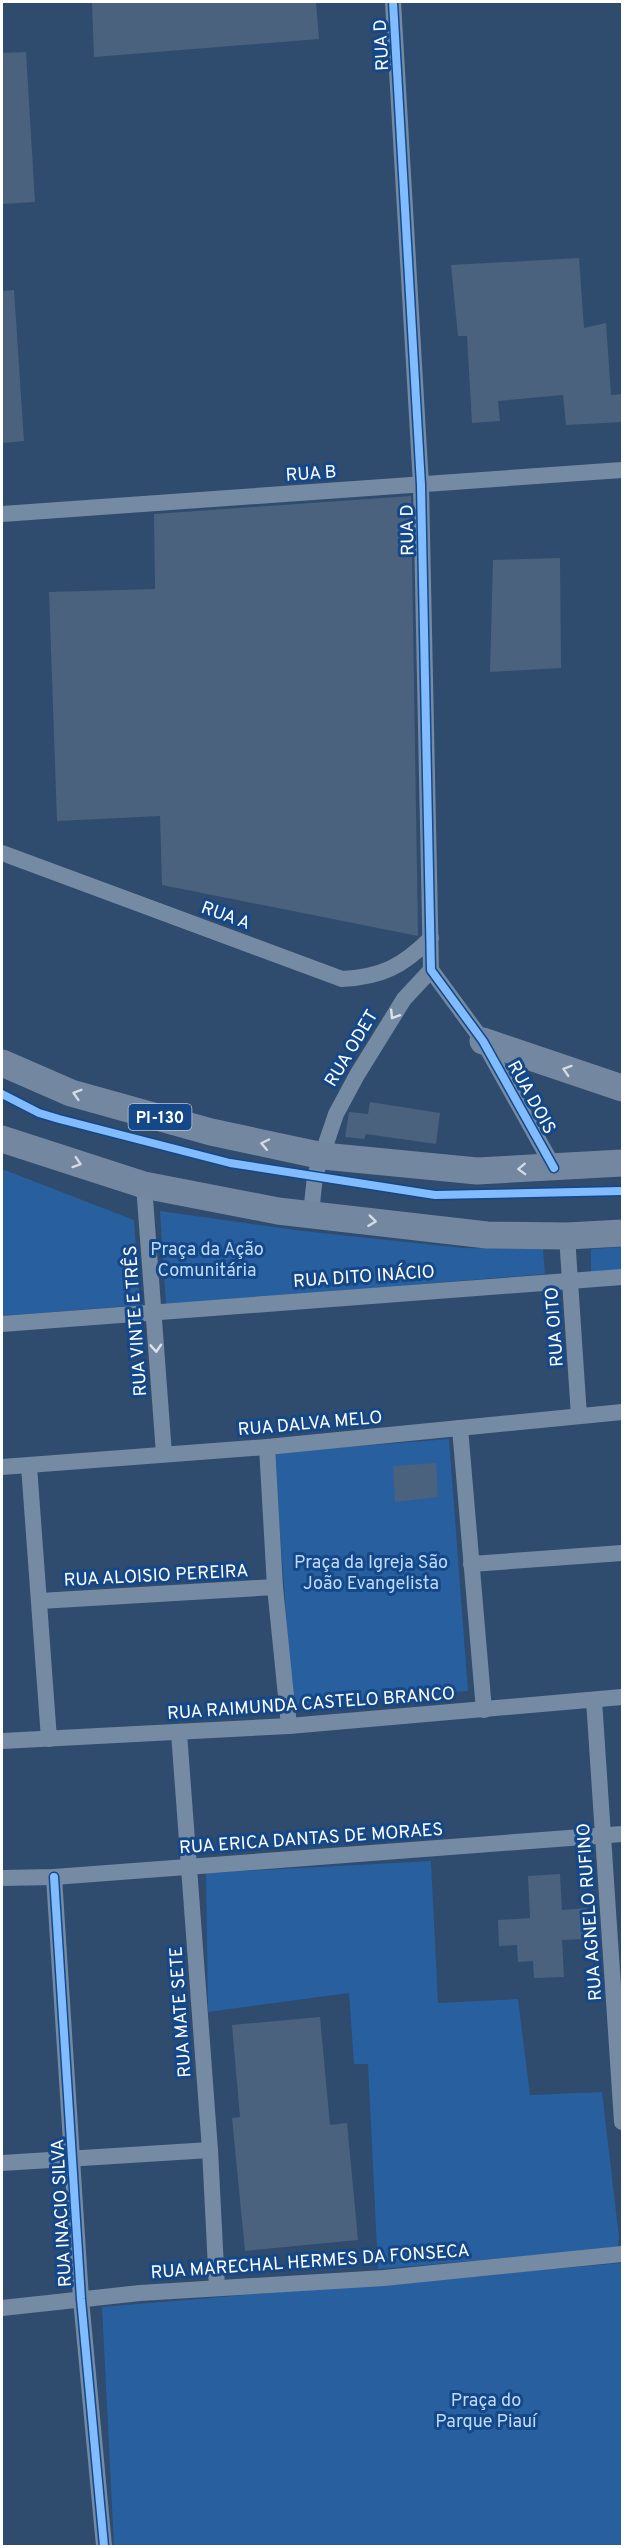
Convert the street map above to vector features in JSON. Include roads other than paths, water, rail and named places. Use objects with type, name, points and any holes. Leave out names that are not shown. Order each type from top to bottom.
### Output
[{"type":"main road","points":[[483,1041],[622,1088]]},
{"type":"main road","name":"PI-130","points":[[2,1064],[71,1093],[211,1132],[322,1156],[477,1171],[622,1163]]},
{"type":"main road","points":[[2,1138],[144,1185],[278,1211],[487,1235],[567,1236],[622,1233]]},
{"type":"street","name":"RUA D","points":[[393,2],[421,485],[431,970]]},
{"type":"street","name":"RUA B","points":[[2,514],[622,470]]},
{"type":"street","name":"RUA A","points":[[2,853],[342,979],[369,978],[394,967],[416,953],[431,938]]},
{"type":"street","points":[[431,970],[483,1041]]},
{"type":"street","name":"RUA ODET","points":[[314,1214],[312,1204],[315,1176],[336,1114],[404,999],[431,970]]},
{"type":"street","name":"RUA DOIS","points":[[483,1041],[554,1168]]},
{"type":"street","name":"RUA VINTE E TRÊS","points":[[144,1185],[164,1454]]},
{"type":"street","name":"RUA OITO","points":[[567,1236],[579,1416]]},
{"type":"street","name":"RUA DITO INÁCIO","points":[[2,1324],[622,1277]]},
{"type":"street","name":"RUA DALVA MELO","points":[[2,1467],[267,1447],[622,1412]]},
{"type":"street","points":[[460,1428],[484,1710]]},
{"type":"street","points":[[267,1447],[275,1587],[289,1726]]},
{"type":"street","points":[[29,1466],[49,1740]]},
{"type":"street","points":[[471,1564],[622,1553]]},
{"type":"street","name":"RUA ALOISIO PEREIRA","points":[[40,1601],[275,1587]]},
{"type":"street","name":"RUA RAIMUNDA CASTELO BRANCO","points":[[2,1742],[289,1726],[622,1697]]},
{"type":"street","name":"RUA AGNELO RUFINO","points":[[594,1700],[622,2122]]},
{"type":"street","name":"RUA MATE SETE","points":[[180,1733],[210,2150],[217,2288]]},
{"type":"street","name":"RUA ERICA DANTAS DE MORAES","points":[[2,1878],[54,1877],[622,1834]]},
{"type":"street","name":"RUA INACIO SILVA","points":[[54,1877],[81,2299],[104,2547]]},
{"type":"street","points":[[2,2163],[210,2150]]},
{"type":"street","name":"RUA MARECHAL HERMES DA FONSECA","points":[[2,2308],[217,2288],[384,2278],[622,2254]]},
{"type":"park label","name":"Praça da Ação Comunitária","points":[[207,1259]]},
{"type":"park label","name":"Praça da Igreja São João Evangelista","points":[[371,1572]]},
{"type":"park label","name":"Praça do Parque Piauí","points":[[486,2410]]}]
